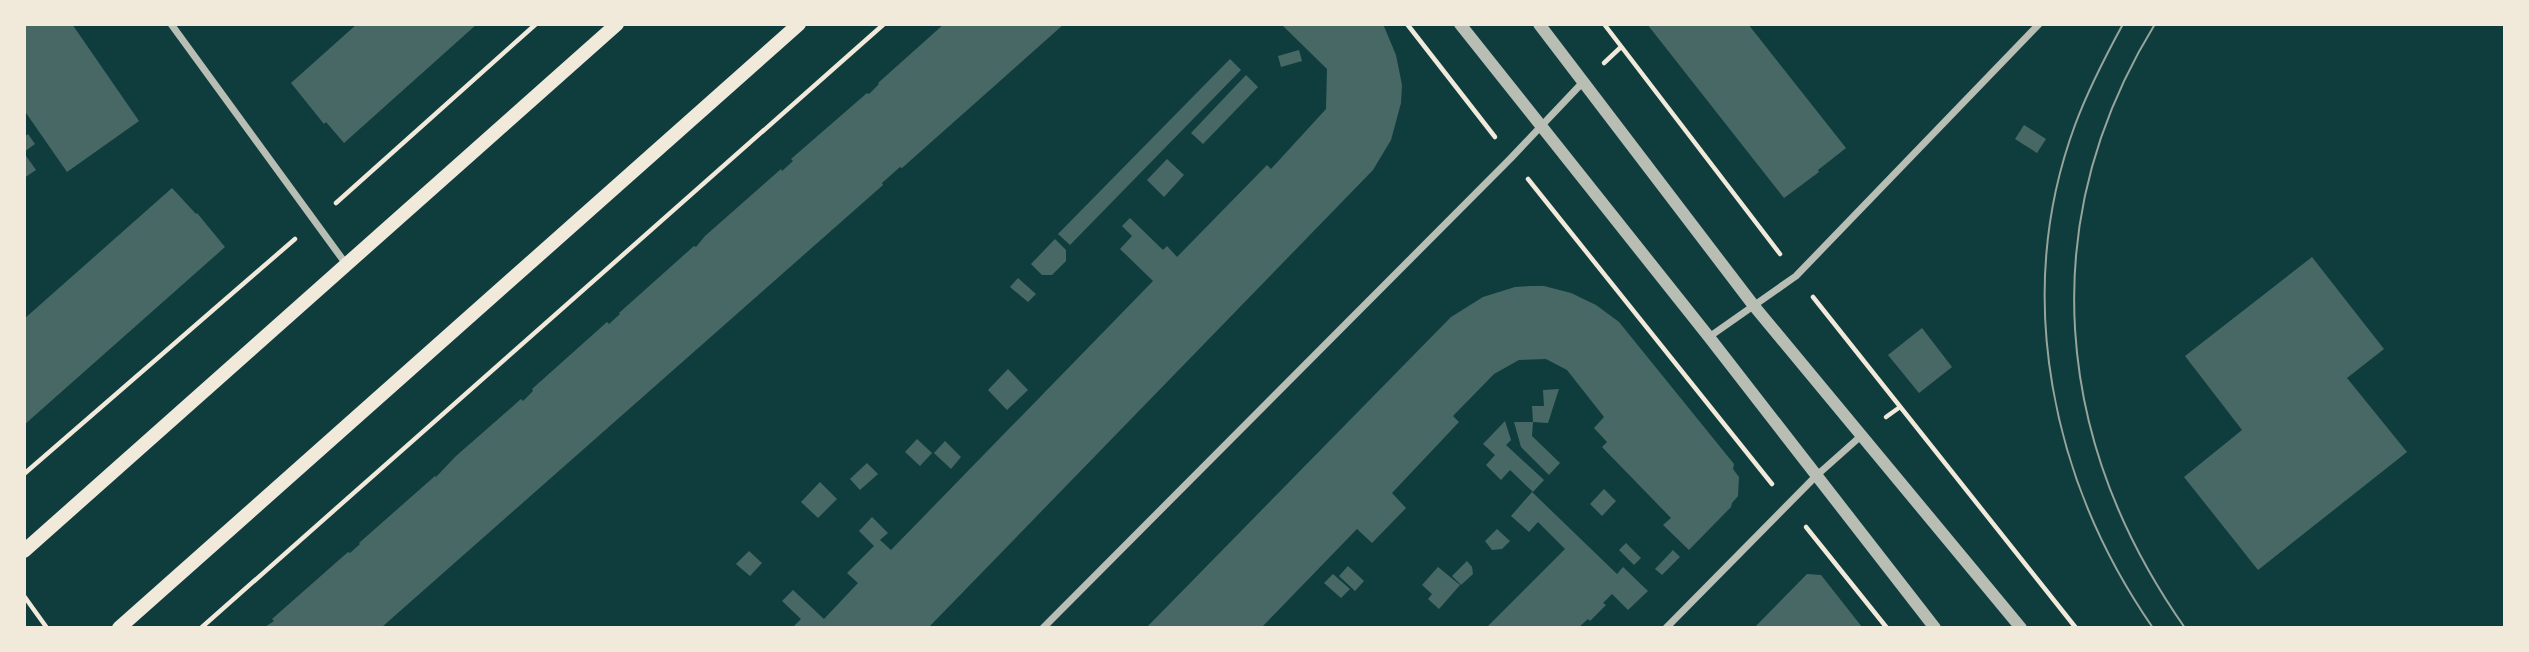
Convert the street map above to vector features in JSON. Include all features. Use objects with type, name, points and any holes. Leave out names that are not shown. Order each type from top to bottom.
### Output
[{"type":"main road","points":[[24,551],[617,24]]},
{"type":"main road","points":[[119,628],[799,24]]},
{"type":"street","points":[[171,24],[347,266]]},
{"type":"street","points":[[1460,24],[1936,628]]},
{"type":"street","points":[[1539,24],[1754,306],[2021,628]]},
{"type":"street","points":[[1709,337],[1796,275],[2039,24]]},
{"type":"street","points":[[1043,628],[1511,158],[1584,81]]},
{"type":"street","points":[[1667,628],[1816,475],[1861,435]]},
{"type":"path","points":[[24,474],[314,223],[536,24]]},
{"type":"path","points":[[201,628],[884,24]]},
{"type":"path","points":[[1407,24],[1676,363]]},
{"type":"path","points":[[1604,24],[1796,275],[2076,628]]},
{"type":"path","points":[[24,596],[47,628]]},
{"type":"building","points":[[24,24],[72,24],[139,121],[67,172],[24,110]]},
{"type":"building","points":[[357,24],[477,24],[344,143],[326,122],[324,124],[291,83]]},
{"type":"building","points":[[944,24],[1064,24],[382,627],[265,627],[521,399],[523,401],[532,389],[607,322],[609,324],[705,236],[781,169],[782,171],[793,161],[791,159],[869,94]]},
{"type":"building","points":[[1281,24],[1383,24],[1396,55],[1402,85],[1401,103],[1391,140],[1373,170],[929,627],[793,627],[801,619],[782,601],[793,590],[824,619],[858,583],[847,573],[874,546],[859,531],[872,517],[888,533],[880,540],[891,550],[1153,281],[1120,249],[1132,236],[1122,226],[1130,218],[1163,250],[1167,246],[1177,257],[1267,165],[1271,169],[1326,109],[1327,69]]},
{"type":"building","points":[[1647,24],[1748,24],[1846,148],[1784,198]]},
{"type":"building","points":[[1299,50],[1302,61],[1281,67],[1278,56]]},
{"type":"building","points":[[1230,59],[1241,70],[1070,245],[1058,234]]},
{"type":"building","points":[[1246,75],[1258,87],[1203,144],[1191,133]]},
{"type":"building","points":[[2024,125],[2046,139],[2037,153],[2015,139]]},
{"type":"building","points":[[28,134],[35,144],[24,152],[24,137]]},
{"type":"building","points":[[24,153],[36,170],[24,178]]},
{"type":"building","points":[[1167,159],[1184,175],[1164,197],[1147,180]]},
{"type":"building","points":[[172,188],[225,247],[24,425],[24,319]]},
{"type":"building","points":[[1055,239],[1066,250],[1066,261],[1052,275],[1042,275],[1031,264]]},
{"type":"building","points":[[2312,257],[2384,349],[2347,378],[2407,452],[2258,570],[2184,477],[2242,430],[2185,356]]},
{"type":"building","points":[[1018,278],[1036,294],[1028,302],[1010,287]]},
{"type":"building","points":[[1544,286],[1571,293],[1596,305],[1619,322],[1734,464],[1733,469],[1739,477],[1738,496],[1731,507],[1689,550],[1663,525],[1671,518],[1602,447],[1607,442],[1594,428],[1604,417],[1567,370],[1546,359],[1519,360],[1494,374],[1453,416],[1459,422],[1392,493],[1406,508],[1372,543],[1357,529],[1262,627],[1147,627],[1451,317],[1483,297],[1515,287]]},
{"type":"building","points":[[1922,328],[1952,367],[1919,393],[1888,355]]},
{"type":"building","points":[[1008,369],[1028,390],[1007,410],[988,390]]},
{"type":"building","points":[[1559,389],[1548,423],[1533,422],[1532,406],[1544,406],[1543,390]]},
{"type":"building","points":[[1505,421],[1511,440],[1506,445],[1544,480],[1533,492],[1510,470],[1501,480],[1486,465],[1495,455],[1483,444]]},
{"type":"building","points":[[1514,422],[1533,422],[1532,436],[1560,463],[1549,475],[1521,447]]},
{"type":"building","points":[[917,439],[932,453],[920,466],[905,452]]},
{"type":"building","points":[[945,441],[961,457],[951,469],[934,453]]},
{"type":"building","points":[[867,463],[878,474],[860,490],[850,479]]},
{"type":"building","points":[[820,482],[837,499],[818,518],[801,502]]},
{"type":"building","points":[[1604,489],[1616,501],[1602,516],[1590,504]]},
{"type":"building","points":[[1532,492],[1617,574],[1623,567],[1648,591],[1628,610],[1612,594],[1603,603],[1606,605],[1590,621],[1588,619],[1579,627],[1487,627],[1565,549],[1538,522],[1529,532],[1511,516]]},
{"type":"building","points":[[1497,529],[1510,541],[1502,549],[1492,550],[1485,541]]},
{"type":"building","points":[[1626,543],[1641,558],[1634,565],[1619,550]]},
{"type":"building","points":[[1673,550],[1680,557],[1662,575],[1655,569]]},
{"type":"building","points":[[749,551],[762,563],[750,576],[736,564]]},
{"type":"building","points":[[1467,561],[1473,574],[1461,585],[1452,576]]},
{"type":"building","points":[[1348,566],[1364,581],[1355,591],[1339,576]]},
{"type":"building","points":[[1438,567],[1460,585],[1439,609],[1428,599],[1432,594],[1422,585]]},
{"type":"building","points":[[1333,574],[1350,589],[1341,598],[1324,583]]},
{"type":"building","points":[[1807,574],[1821,575],[1862,627],[1755,627]]},
{"type":"tram line","points":[[2123,24],[2080,112],[2056,190],[2046,255],[2045,321],[2052,386],[2067,450],[2089,512],[2118,571],[2153,628]]},
{"type":"tram line","points":[[2155,24],[2116,99],[2090,176],[2076,253],[2075,330],[2086,407],[2108,483],[2141,557],[2185,628]]}]
